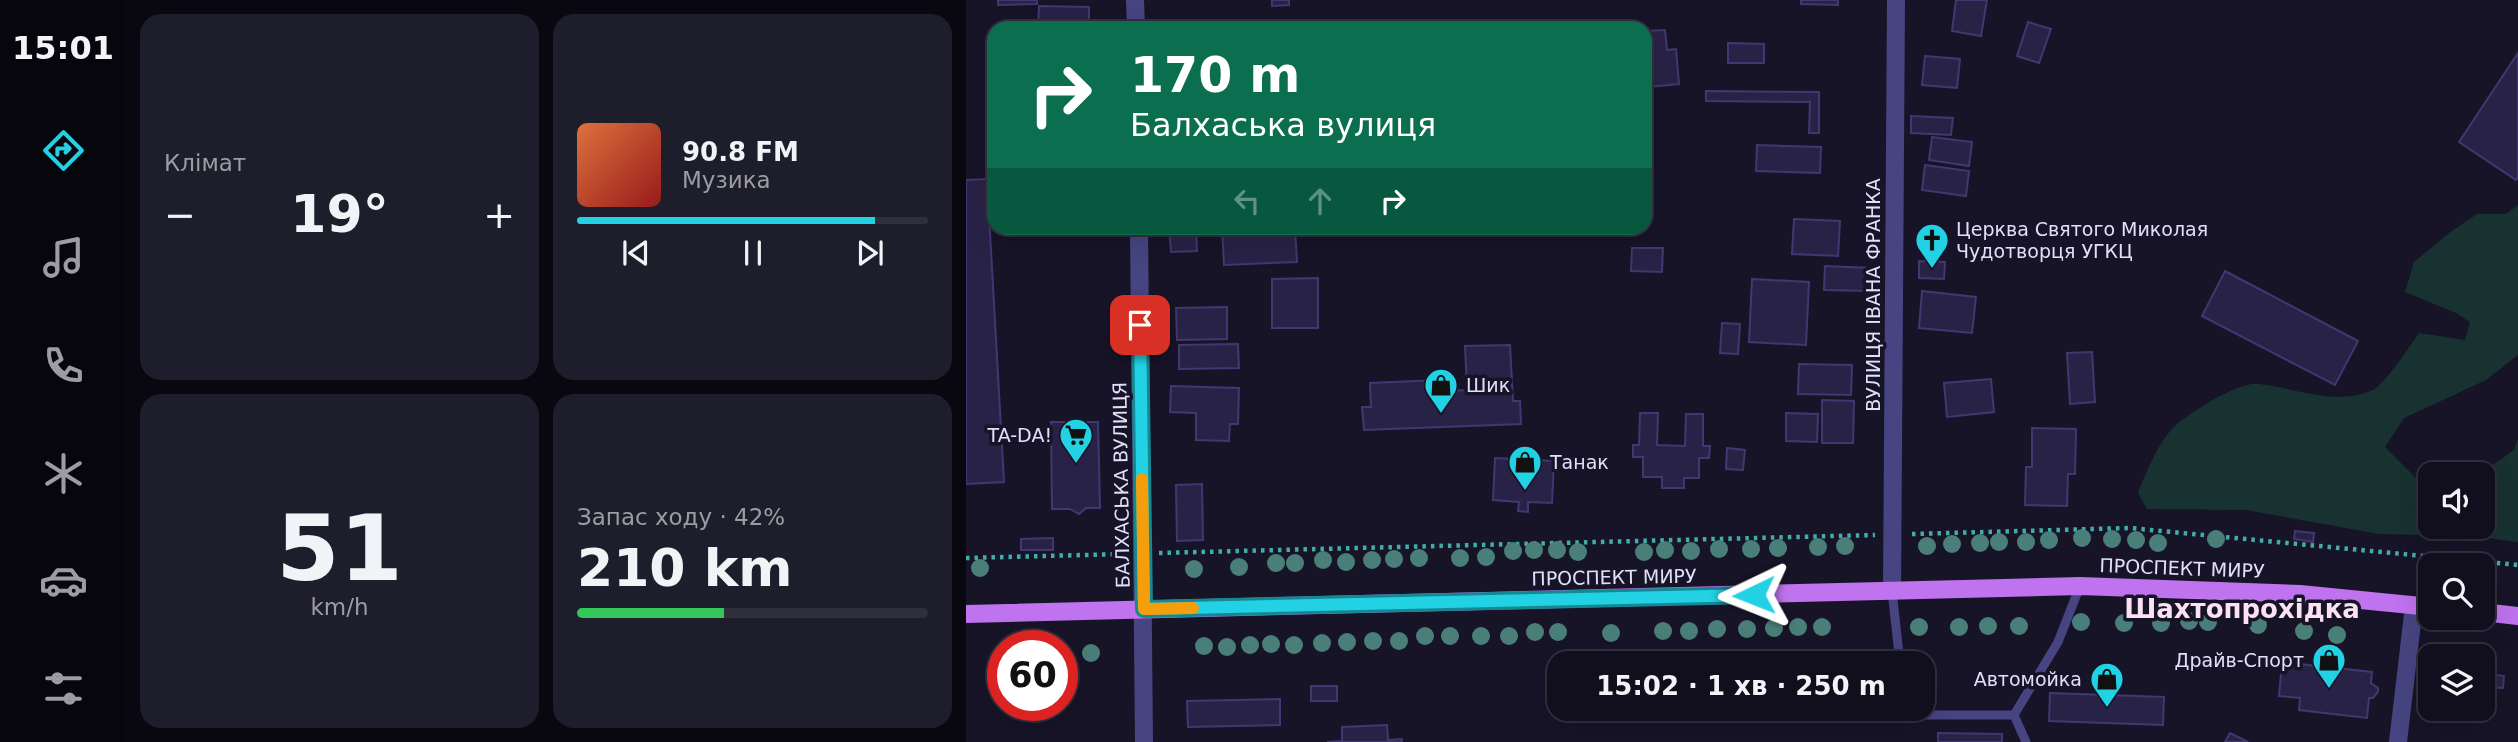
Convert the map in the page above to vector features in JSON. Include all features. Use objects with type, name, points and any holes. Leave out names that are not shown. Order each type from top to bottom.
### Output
[{"type":"main road","name":"ПРОСПЕКТ МИРУ","points":[[966,614],[2080,586],[2300,594],[2418,606]]},
{"type":"main road","points":[[2495,613],[2518,615]]},
{"type":"street","points":[[1135,0],[1136,21]]},
{"type":"street","name":"ВУЛИЦЯ ІВАНА ФРАНКА","points":[[1892,591],[1896,0]]},
{"type":"street","name":"БАЛХАСЬКА ВУЛИЦЯ","points":[[1139,235],[1144,742]]},
{"type":"street","points":[[2398,742],[2419,630]]},
{"type":"lane","points":[[2014,715],[2058,642],[2080,586]]},
{"type":"lane","points":[[1892,591],[1899,651]]},
{"type":"lane","points":[[1935,715],[2014,715]]},
{"type":"lane","points":[[2014,715],[2026,742]]},
{"type":"path","points":[[966,558],[2130,528],[2518,565]]},
{"type":"green space","points":[[2518,205],[2518,355],[2486,380],[2404,418],[2385,447],[2418,480],[2418,535],[2379,534],[2246,510],[2147,509],[2138,493],[2162,441],[2181,421],[2215,399],[2250,384],[2315,395],[2357,395],[2371,391],[2383,382],[2419,333],[2465,340],[2470,322],[2456,313],[2405,292],[2414,262],[2477,214],[2506,214]]},
{"type":"green space","points":[[2518,439],[2518,542],[2494,539],[2495,463],[2514,450]]},
{"type":"building","points":[[998,0],[1037,0],[1037,4],[998,5]]},
{"type":"building","points":[[1272,0],[1289,0],[1289,5],[1272,6]]},
{"type":"building","points":[[1801,0],[1838,0],[1838,5],[1801,4]]},
{"type":"building","points":[[1956,0],[1987,0],[1981,36],[1952,31]]},
{"type":"building","points":[[1039,6],[1089,7],[1089,21],[1038,21]]},
{"type":"building","points":[[2028,22],[2051,29],[2039,63],[2017,56]]},
{"type":"building","points":[[1665,30],[1667,50],[1676,49],[1679,84],[1652,87],[1652,31]]},
{"type":"building","points":[[1728,43],[1764,44],[1764,63],[1728,63]]},
{"type":"building","points":[[2518,53],[2518,177],[2516,180],[2459,142]]},
{"type":"building","points":[[1925,56],[1960,59],[1957,88],[1922,85]]},
{"type":"building","points":[[1706,91],[1819,92],[1819,133],[1809,133],[1810,102],[1706,101]]},
{"type":"building","points":[[1911,116],[1953,118],[1951,135],[1911,133]]},
{"type":"building","points":[[1932,137],[1972,142],[1969,166],[1929,160]]},
{"type":"building","points":[[1757,145],[1821,147],[1820,173],[1756,171]]},
{"type":"building","points":[[1925,165],[1969,171],[1966,196],[1922,190]]},
{"type":"building","points":[[987,179],[987,235],[990,235],[1004,482],[966,484],[966,180]]},
{"type":"building","points":[[1794,219],[1840,221],[1838,256],[1792,254]]},
{"type":"building","points":[[1170,235],[1196,235],[1197,251],[1171,252]]},
{"type":"building","points":[[1222,235],[1295,235],[1297,262],[1224,265]]},
{"type":"building","points":[[1632,248],[1663,248],[1662,272],[1631,271]]},
{"type":"building","name":"Церква Святого Миколая Чудотворця УГКЦ","points":[[1919,261],[1945,262],[1944,279],[1919,278]]},
{"type":"building","points":[[1825,266],[1871,268],[1870,291],[1824,290]]},
{"type":"building","points":[[2225,271],[2358,341],[2335,385],[2202,316]]},
{"type":"building","points":[[1318,278],[1318,328],[1272,328],[1272,279]]},
{"type":"building","points":[[1752,279],[1809,282],[1806,345],[1749,342]]},
{"type":"building","points":[[1922,291],[1976,297],[1972,333],[1919,328]]},
{"type":"building","points":[[1227,307],[1227,339],[1177,340],[1176,308]]},
{"type":"building","points":[[1722,323],[1740,324],[1738,354],[1720,353]]},
{"type":"building","points":[[1238,344],[1239,368],[1179,369],[1179,345]]},
{"type":"building","points":[[1510,345],[1513,401],[1520,401],[1521,424],[1364,430],[1362,407],[1371,407],[1370,383],[1440,380],[1440,391],[1467,390],[1465,346]]},
{"type":"building","points":[[2092,352],[2095,402],[2070,404],[2067,353]]},
{"type":"building","points":[[1799,364],[1852,365],[1851,395],[1798,394]]},
{"type":"building","points":[[1991,379],[1994,412],[1947,417],[1944,383]]},
{"type":"building","points":[[1171,386],[1239,388],[1238,424],[1230,424],[1229,441],[1196,440],[1196,413],[1170,412]]},
{"type":"building","points":[[1822,400],[1854,401],[1853,443],[1822,443]]},
{"type":"building","points":[[1640,413],[1658,413],[1657,445],[1685,446],[1686,414],[1703,414],[1703,446],[1710,446],[1709,458],[1699,458],[1699,478],[1684,478],[1684,488],[1662,488],[1662,477],[1643,477],[1643,457],[1633,457],[1633,445],[1639,445]]},
{"type":"building","points":[[1786,413],[1818,414],[1817,442],[1786,441]]},
{"type":"building","name":"TA-DA!","points":[[1051,422],[1098,422],[1100,508],[1086,508],[1079,514],[1070,509],[1052,509]]},
{"type":"building","points":[[2032,428],[2076,429],[2075,474],[2068,474],[2067,506],[2025,505],[2026,467],[2032,467]]},
{"type":"building","points":[[1727,448],[1745,450],[1743,470],[1726,469]]},
{"type":"building","points":[[1495,458],[1554,461],[1552,503],[1528,502],[1528,512],[1518,511],[1519,502],[1493,500]]},
{"type":"building","points":[[1202,484],[1203,540],[1177,541],[1176,485]]},
{"type":"building","points":[[2295,531],[2314,533],[2313,542],[2294,539]]},
{"type":"building","points":[[1053,538],[1053,550],[1021,550],[1021,539]]},
{"type":"building","name":"Драйв-Спорт","points":[[2282,662],[2372,672],[2371,683],[2378,688],[2378,692],[2373,698],[2369,698],[2367,718],[2299,710],[2300,698],[2279,696]]},
{"type":"building","points":[[2495,675],[2504,676],[2503,688],[2495,688]]},
{"type":"building","points":[[1311,686],[1337,686],[1337,701],[1311,701]]},
{"type":"building","name":"Автомойка","points":[[2050,693],[2164,697],[2163,725],[2049,721]]},
{"type":"building","points":[[1280,699],[1280,725],[1188,727],[1187,701]]},
{"type":"building","points":[[1387,725],[1388,740],[1402,739],[1402,742],[1327,742],[1342,741],[1342,727]]},
{"type":"building","points":[[1938,733],[2002,734],[2002,742],[1938,742]]},
{"type":"building","points":[[2230,733],[2248,742],[2225,742]]},
{"type":"slow traffic","points":[[1142,479],[1144,609],[1193,608]]},
{"type":"place","name":"Церква Святого Миколая Чудотворця УГКЦ","points":[[1932,270]]},
{"type":"place","name":"Шик","points":[[1441,415]]},
{"type":"place","name":"TA-DA!","points":[[1076,465]]},
{"type":"place","name":"Танак","points":[[1525,492]]},
{"type":"place","name":"Драйв-Спорт","points":[[2329,690]]},
{"type":"place","name":"Автомойка","points":[[2107,709]]},
{"type":"district","name":"Шахтопрохідка","points":[[2242,609]]},
{"type":"route","points":[[1140,325],[1144,609],[1754,595]]}]
